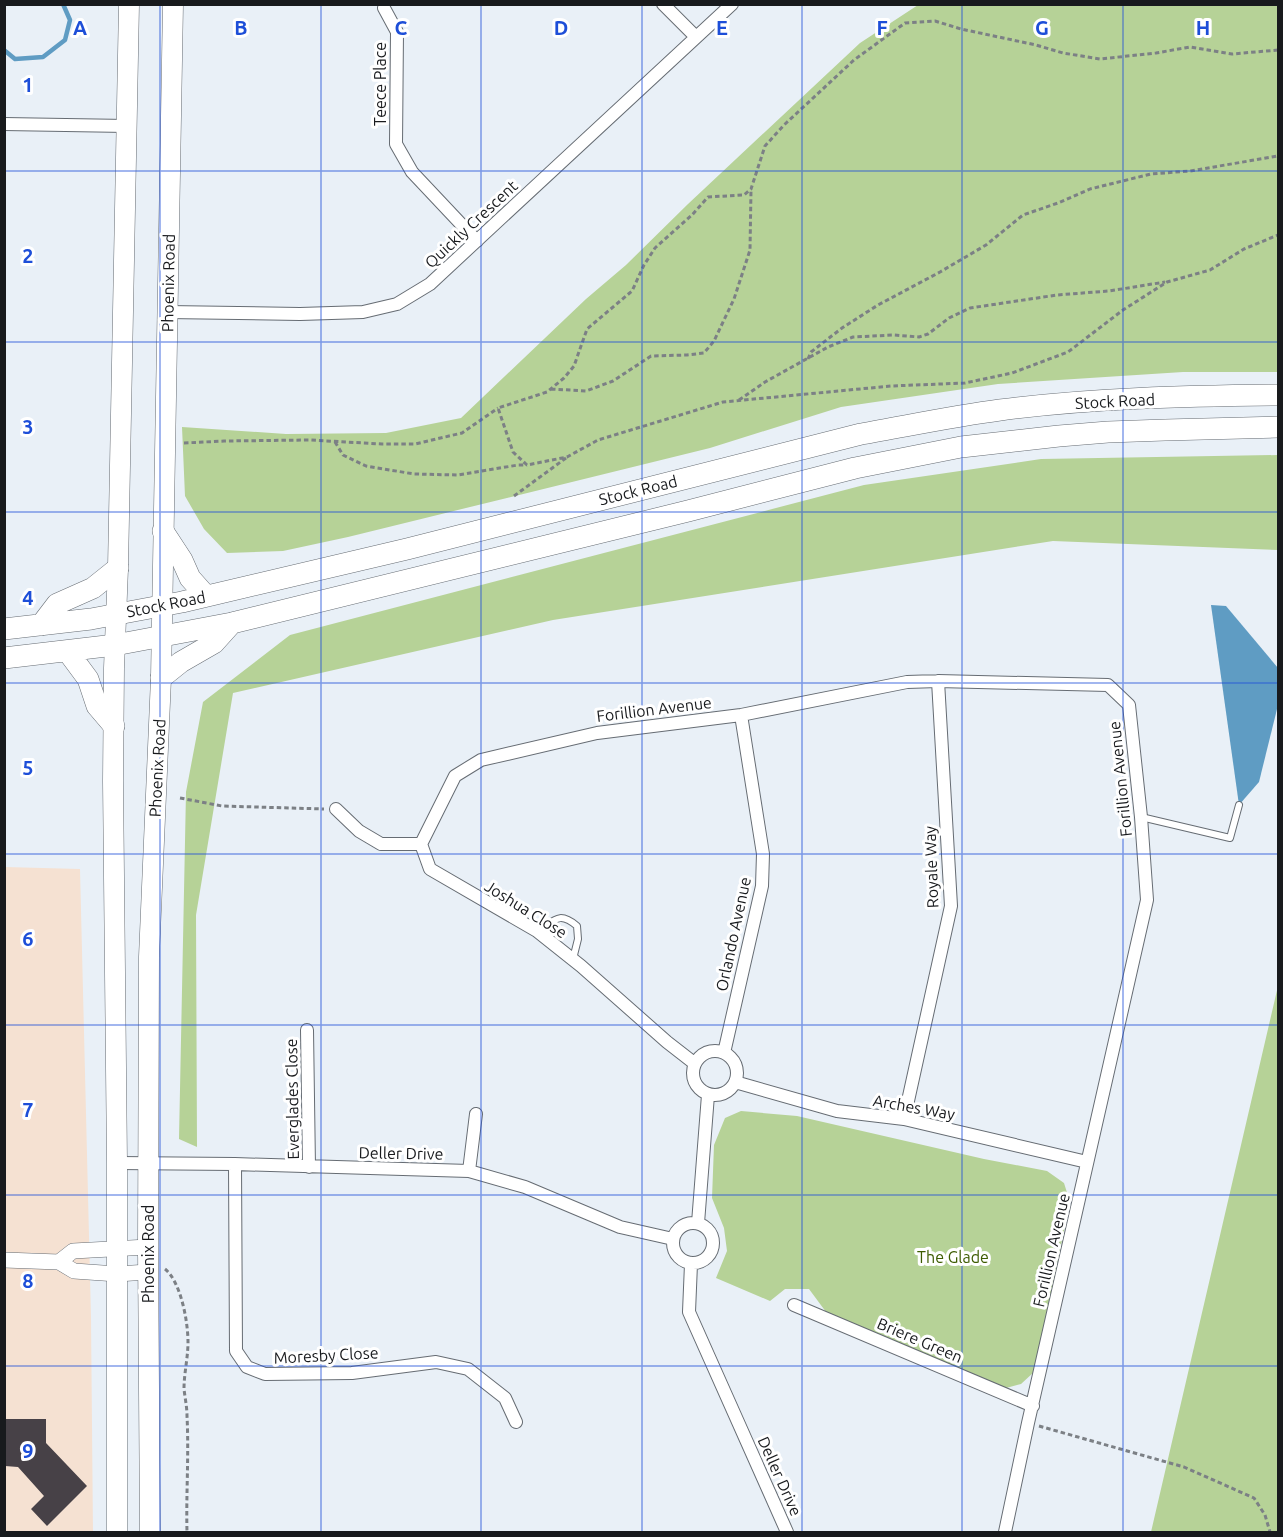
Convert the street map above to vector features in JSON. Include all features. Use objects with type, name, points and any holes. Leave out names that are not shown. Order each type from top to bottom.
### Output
[{"type":"highway","name":"Stock Road","points":[[4,629],[117,614],[206,596],[407,549],[861,434],[903,426],[1001,410],[1070,403],[1278,394]]},
{"type":"highway","name":"Stock Road","points":[[4,658],[116,645],[232,623],[855,468],[951,449],[1009,441],[1165,429],[1278,428]]},
{"type":"highway","points":[[163,531],[182,560],[190,578],[206,596]]},
{"type":"highway","points":[[41,625],[57,604],[93,588],[118,568]]},
{"type":"highway","points":[[160,678],[214,643],[232,623]]},
{"type":"highway","points":[[68,652],[88,679],[97,706],[114,726]]},
{"type":"main road","name":"Phoenix Road","points":[[117,1533],[114,726],[129,4]]},
{"type":"main road","name":"Phoenix Road","points":[[150,1533],[155,1269],[148,1247],[149,957],[160,678],[173,4]]},
{"type":"street","points":[[663,4],[696,37]]},
{"type":"street","name":"Quickly Crescent","points":[[167,312],[300,314],[363,312],[396,304],[430,284],[732,4]]},
{"type":"street","name":"Teece Place","points":[[384,8],[397,32],[396,144],[412,172],[477,241]]},
{"type":"street","points":[[4,124],[127,126]]},
{"type":"street","name":"Royale Way","points":[[904,1119],[951,906],[938,681]]},
{"type":"street","name":"Forillion Avenue","points":[[421,844],[455,776],[481,760],[597,733],[741,715],[907,682],[1108,685],[1129,705],[1147,900],[1005,1533]]},
{"type":"street","name":"Orlando Avenue","points":[[724,1053],[762,886],[763,854],[741,715]]},
{"type":"street","points":[[336,809],[359,831],[381,844],[421,844]]},
{"type":"street","name":"Joshua Close","points":[[421,844],[430,869],[537,931],[694,1063]]},
{"type":"street","name":"Everglades Close","points":[[307,1030],[309,1167]]},
{"type":"street","points":[[714,1051],[724,1053],[731,1058],[736,1069],[735,1082],[728,1092],[708,1095],[698,1089],[693,1079],[694,1063],[703,1054],[714,1051]]},
{"type":"street","name":"Arches Way","points":[[735,1082],[837,1111],[904,1119],[1087,1162]]},
{"type":"street","points":[[698,1223],[708,1095]]},
{"type":"street","points":[[469,1171],[476,1114]]},
{"type":"street","name":"Deller Drive","points":[[117,1163],[469,1171],[525,1187],[620,1227],[673,1239]]},
{"type":"street","name":"Moresby Close","points":[[235,1164],[236,1351],[247,1367],[265,1374],[352,1373],[436,1362],[468,1369],[504,1398],[516,1422]]},
{"type":"street","points":[[687,1223],[698,1223],[707,1228],[712,1237],[713,1247],[709,1256],[701,1262],[691,1264],[683,1262],[676,1256],[673,1239],[678,1229],[687,1223]]},
{"type":"street","points":[[59,1262],[73,1251],[148,1247]]},
{"type":"street","points":[[4,1260],[59,1262],[74,1271],[117,1274],[155,1269]]},
{"type":"street","name":"Deller Drive","points":[[691,1264],[689,1312],[788,1533]]},
{"type":"street","name":"Briere Green","points":[[794,1305],[1033,1406]]},
{"type":"lane","points":[[1141,817],[1230,838],[1239,805]]},
{"type":"lane","points":[[537,931],[558,918],[568,918],[577,926],[578,939],[573,959]]},
{"type":"path","points":[[550,389],[585,391],[613,381],[651,356],[704,352],[714,341],[734,299],[750,250],[752,189],[765,146],[784,125],[854,60],[905,23],[935,21],[1064,53],[1100,59],[1190,47],[1232,54],[1278,50]]},
{"type":"path","points":[[808,359],[811,352],[842,328],[878,305],[986,245],[1023,215],[1090,189],[1150,174],[1190,171],[1278,156]]},
{"type":"path","points":[[184,443],[225,441],[416,444],[462,433],[498,408],[547,392],[564,378],[574,366],[587,329],[632,291],[655,248],[708,197],[744,195],[752,189]]},
{"type":"path","points":[[737,400],[828,347],[853,337],[894,335],[919,337],[928,334],[949,318],[970,308],[1167,282],[1210,270],[1244,249],[1278,235]]},
{"type":"path","points":[[514,496],[567,457],[598,440],[723,402],[891,386],[965,383],[1012,373],[1068,352],[1123,310],[1167,282]]},
{"type":"path","points":[[498,408],[513,452],[527,465]]},
{"type":"path","points":[[334,442],[343,455],[366,466],[414,474],[458,475],[567,457]]},
{"type":"path","points":[[180,798],[222,806],[336,809]]},
{"type":"path","points":[[155,1269],[170,1273],[177,1284],[186,1322],[188,1343],[184,1389],[187,1417],[187,1533]]},
{"type":"path","points":[[1028,1423],[1184,1467],[1244,1493],[1254,1498],[1264,1515],[1270,1533]]},
{"type":"shaded area","points":[[5,867],[80,869],[91,1317],[93,1532],[5,1532]]},
{"type":"green space","points":[[918,5],[1278,5],[1278,372],[1183,372],[998,384],[841,407],[710,448],[283,551],[227,553],[204,529],[185,496],[182,427],[286,434],[386,433],[461,418],[860,43]]},
{"type":"green space","points":[[1278,455],[1278,550],[1053,541],[553,620],[233,693],[196,915],[197,1147],[179,1139],[186,792],[203,702],[290,635],[864,485],[1041,459]]},
{"type":"green space","points":[[1278,986],[1278,1532],[1151,1532]]},
{"type":"green space","name":"The Glade","points":[[741,1111],[797,1116],[984,1159],[1047,1171],[1064,1183],[1069,1199],[1065,1226],[1034,1372],[1021,1384],[1006,1388],[829,1316],[809,1289],[785,1289],[770,1301],[716,1278],[727,1251],[724,1228],[712,1198],[714,1145],[725,1118]]},
{"type":"water","points":[[1211,605],[1226,606],[1278,668],[1278,705],[1259,782],[1239,805]]},
{"type":"building","points":[[5,1419],[46,1419],[46,1443],[87,1486],[47,1526],[31,1509],[44,1496],[18,1467],[5,1466]]},
{"type":"waterway","points":[[4,50],[15,59],[43,57],[65,40],[70,20],[63,4]]}]
